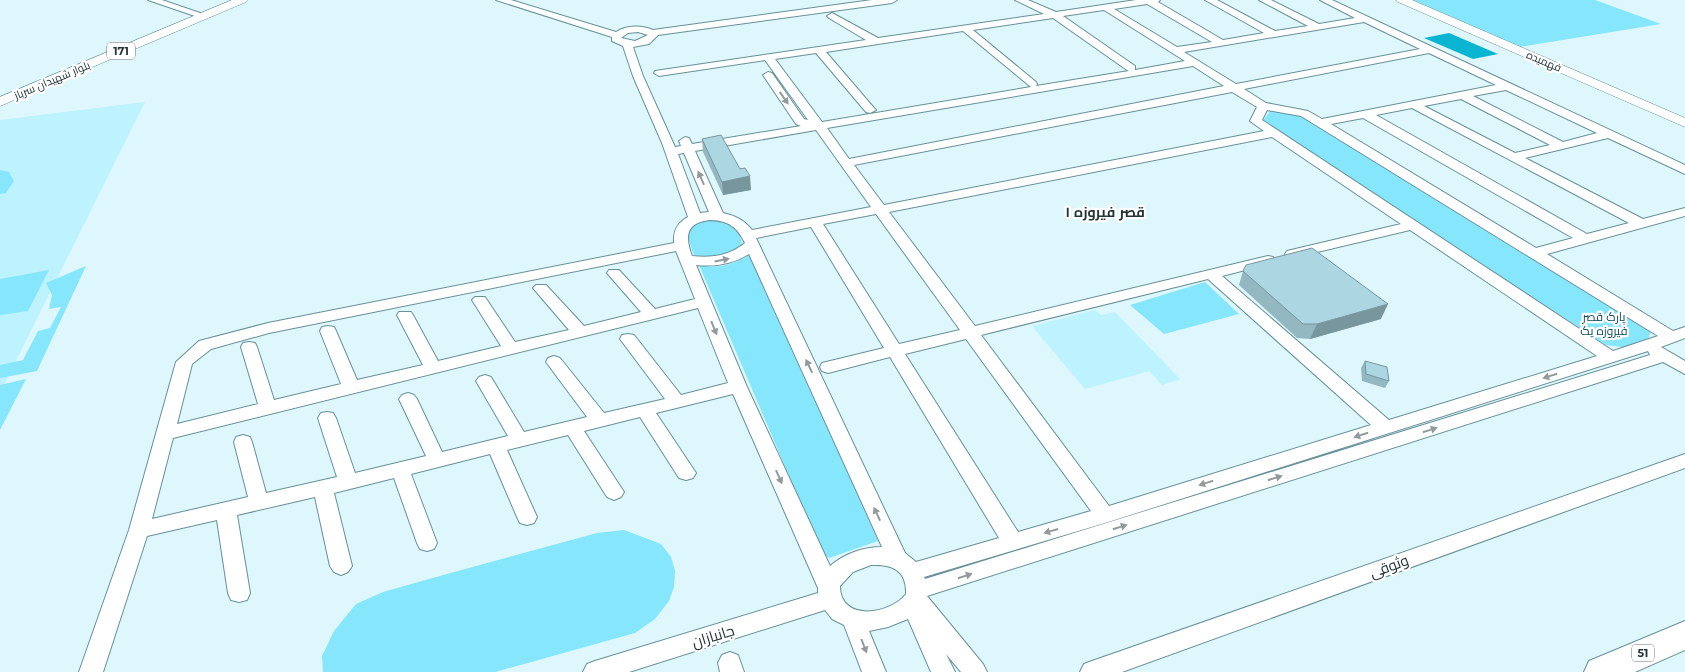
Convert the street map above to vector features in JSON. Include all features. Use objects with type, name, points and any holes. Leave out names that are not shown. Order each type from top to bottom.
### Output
[{"type":"highway","name":"51","points":[[1600,672],[1685,635]]},
{"type":"main road","name":"بلوار شهیدان سرباز","points":[[0,97],[231,0]]},
{"type":"main road","name":"بلوار شهیدان سرباز","points":[[0,102],[242,0]]},
{"type":"main road","name":"فهمیده","points":[[1402,0],[1685,123]]},
{"type":"street","points":[[153,0],[203,12]]},
{"type":"street","points":[[173,0],[203,12]]},
{"type":"street","points":[[501,0],[617,35],[626,31],[638,30],[652,33],[892,0]]},
{"type":"street","points":[[1020,0],[1055,15],[1131,68]]},
{"type":"street","points":[[659,72],[1152,0],[1221,43]]},
{"type":"street","points":[[1210,0],[1273,34]]},
{"type":"street","points":[[1264,0],[1318,27]]},
{"type":"street","points":[[1325,0],[1685,170]]},
{"type":"street","points":[[1105,7],[1263,106],[1304,114],[1535,253],[1678,334]]},
{"type":"street","points":[[832,16],[876,41]]},
{"type":"street","points":[[1174,51],[1366,19]]},
{"type":"street","points":[[965,28],[1032,84]]},
{"type":"street","points":[[617,35],[618,41],[627,44],[644,42],[652,38],[652,33]]},
{"type":"street","points":[[627,44],[638,76],[670,147],[695,218]]},
{"type":"street","points":[[819,50],[870,110]]},
{"type":"street","points":[[846,163],[1430,50]]},
{"type":"street","points":[[763,58],[811,122],[846,163],[1105,515]]},
{"type":"street","points":[[686,144],[870,110],[1131,68],[1191,61]]},
{"type":"street","points":[[670,147],[811,122],[1191,61]]},
{"type":"street","points":[[1319,123],[1508,86]]},
{"type":"street","points":[[1462,95],[1562,146]]},
{"type":"street","points":[[1414,104],[1641,224]]},
{"type":"street","points":[[1263,106],[1256,121],[1610,357]]},
{"type":"street","points":[[1365,114],[1585,239]]},
{"type":"street","points":[[91,672],[139,530],[184,362],[205,345],[268,328],[684,253],[711,262],[720,261],[743,254],[750,240],[815,222],[1274,133]]},
{"type":"street","points":[[1514,157],[1609,134]]},
{"type":"street","points":[[686,144],[718,216]]},
{"type":"street","points":[[1535,253],[1685,212]]},
{"type":"street","points":[[943,672],[911,585],[750,240],[740,225],[729,219],[707,214],[695,218],[681,230],[679,238],[738,387],[839,613],[866,622],[900,614],[911,585],[1013,542],[1647,346],[1678,334]]},
{"type":"street","points":[[815,222],[1013,542]]},
{"type":"street","points":[[828,367],[1412,225]]},
{"type":"street","points":[[614,273],[652,315]]},
{"type":"street","points":[[1211,274],[1385,427]]},
{"type":"street","points":[[541,288],[580,332]]},
{"type":"street","points":[[480,300],[512,349]]},
{"type":"street","points":[[165,433],[704,302]]},
{"type":"street","points":[[405,315],[433,368]]},
{"type":"street","points":[[328,331],[351,388]]},
{"type":"street","points":[[628,339],[677,402]]},
{"type":"street","points":[[1647,346],[1685,368]]},
{"type":"street","points":[[249,347],[268,408]]},
{"type":"street","points":[[911,585],[1665,356]]},
{"type":"street","points":[[554,362],[600,421]]},
{"type":"street","points":[[485,381],[519,440]]},
{"type":"street","points":[[139,530],[323,488],[738,387]]},
{"type":"street","points":[[408,399],[437,460]]},
{"type":"street","points":[[645,410],[686,473]]},
{"type":"street","points":[[327,418],[348,482]]},
{"type":"street","points":[[572,428],[614,492]]},
{"type":"street","points":[[243,442],[259,502]]},
{"type":"street","points":[[496,446],[527,517]]},
{"type":"street","name":"وثوقی","points":[[1092,672],[1685,461]]},
{"type":"street","points":[[400,469],[426,543]]},
{"type":"street","points":[[323,488],[341,566]]},
{"type":"street","points":[[226,510],[239,593]]},
{"type":"street","points":[[829,594],[833,577],[845,565],[859,558],[884,556],[911,585],[975,672]]},
{"type":"street","name":"جانبازان","points":[[595,672],[829,594]]},
{"type":"street","points":[[854,619],[874,672]]},
{"type":"shaded area","points":[[1449,33],[1498,54],[1473,59],[1424,38]]},
{"type":"shaded area","points":[[145,102],[0,393],[0,120]]},
{"type":"shaded area","points":[[1095,310],[1101,315],[1115,312],[1180,379],[1162,385],[1149,371],[1085,389],[1032,326]]},
{"type":"green space","points":[[1411,0],[1595,0],[1661,24],[1520,47]]},
{"type":"green space","name":"پارک قصر فیروزه یک","points":[[1271,110],[1301,116],[1651,330],[1645,350],[1606,345],[1262,122]]},
{"type":"green space","points":[[0,170],[9,172],[14,181],[6,193],[0,194]]},
{"type":"green space","points":[[711,220],[728,225],[737,231],[740,236],[741,248],[718,256],[694,255],[690,245],[690,228],[700,222]]},
{"type":"green space","points":[[751,253],[878,541],[829,558],[822,553],[699,265],[726,265]]},
{"type":"green space","points":[[86,266],[37,371],[0,378],[0,365],[23,360],[38,331],[50,328],[61,307],[49,309],[52,295],[46,283]]},
{"type":"green space","points":[[49,270],[28,311],[0,315],[0,279]]},
{"type":"green space","points":[[1205,282],[1239,314],[1164,334],[1130,305]]},
{"type":"green space","points":[[26,379],[0,430],[0,385]]},
{"type":"green space","points":[[624,530],[661,544],[671,557],[675,571],[674,587],[669,601],[655,619],[635,633],[495,672],[323,672],[322,656],[334,631],[356,604],[383,592],[447,574],[597,533]]},
{"type":"building","points":[[721,135],[740,169],[745,168],[750,176],[722,182],[702,139]]},
{"type":"building","points":[[1312,248],[1388,304],[1317,324],[1303,324],[1243,271],[1246,265]]},
{"type":"building","points":[[1365,361],[1387,367],[1389,381],[1366,374]]},
{"type":"district","name":"قصر فیروزه ۱","points":[[1105,212]]}]
